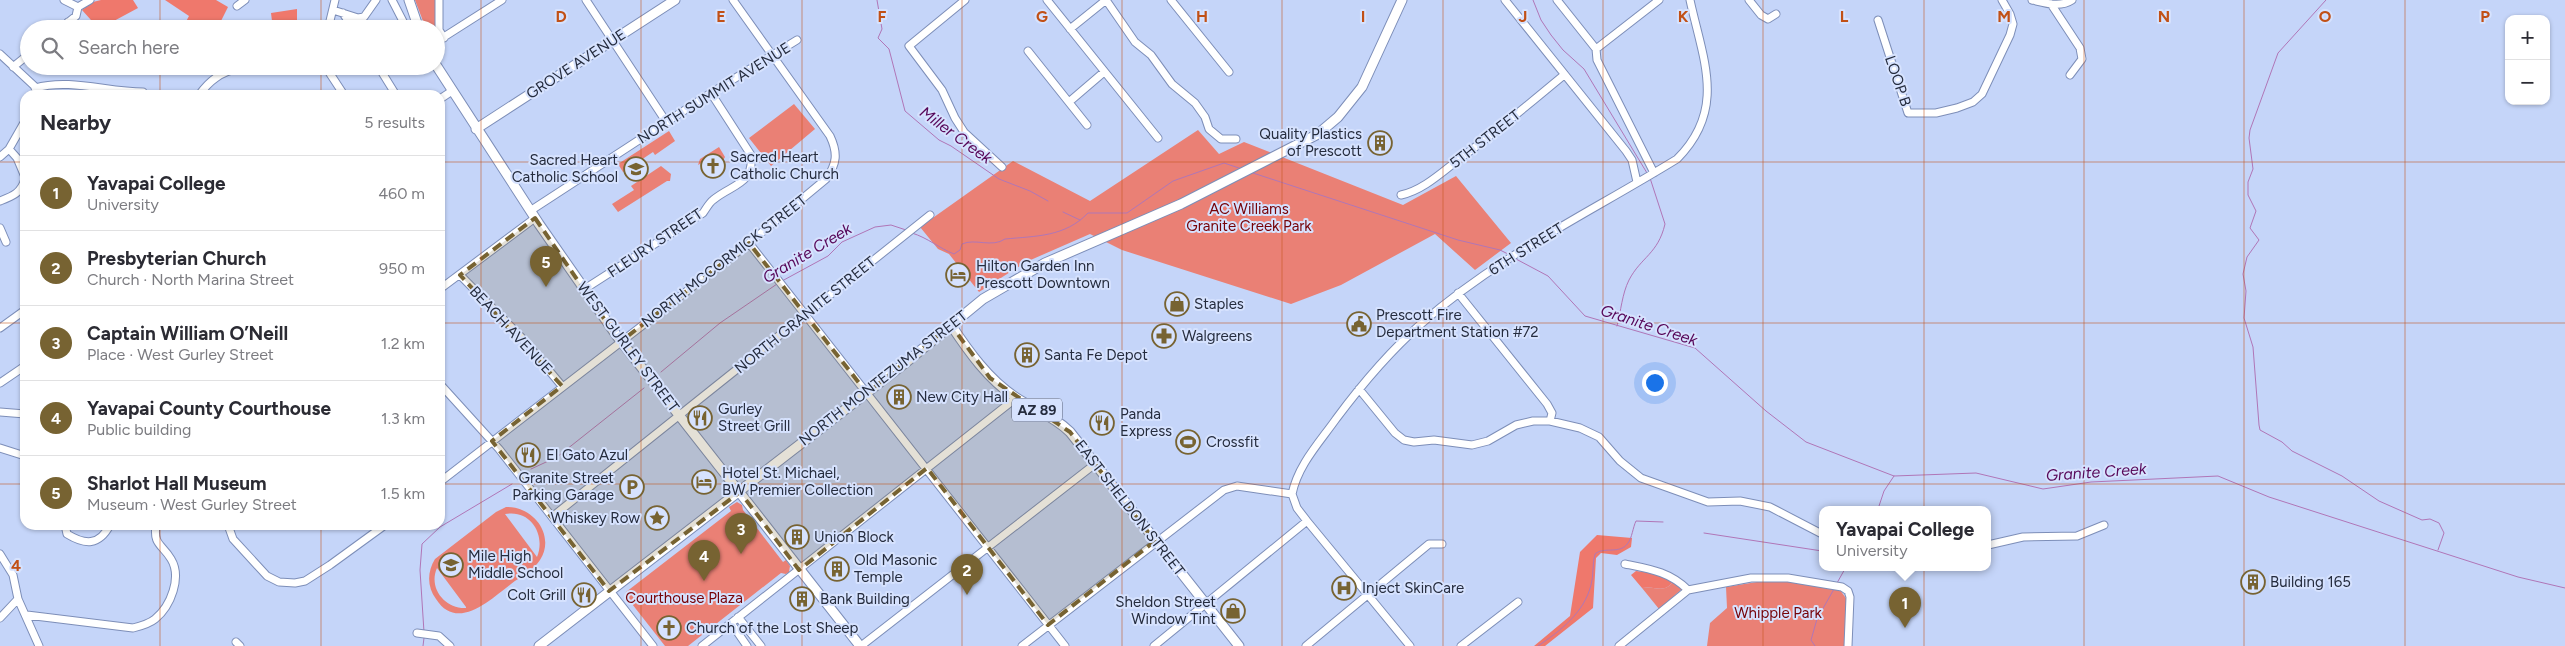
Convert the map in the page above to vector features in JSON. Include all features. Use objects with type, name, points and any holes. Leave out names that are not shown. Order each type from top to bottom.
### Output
[{"type":"main road","points":[[409,0],[417,20]]},
{"type":"main road","name":"GROVE AVENUE","points":[[476,129],[675,0]]},
{"type":"main road","name":"NORTH MONTEZUMA STREET","points":[[539,646],[1005,285],[1045,263],[1181,204],[1318,134],[1353,101],[1366,80],[1402,0]]},
{"type":"main road","name":"WEST GURLEY STREET","points":[[442,75],[583,290],[620,340],[860,646]]},
{"type":"main road","name":"EAST SHELDON STREET","points":[[951,325],[990,378],[1016,398],[1062,424],[1239,646]]},
{"type":"street","points":[[64,0],[78,7]]},
{"type":"street","points":[[71,20],[76,16],[78,7],[90,0]]},
{"type":"street","points":[[238,6],[245,0]]},
{"type":"street","points":[[330,20],[335,0]]},
{"type":"street","points":[[333,10],[358,18],[364,17],[376,0]]},
{"type":"street","points":[[392,0],[402,20]]},
{"type":"street","points":[[439,0],[439,20]]},
{"type":"street","points":[[445,37],[502,0]]},
{"type":"street","points":[[586,0],[667,123]]},
{"type":"street","points":[[733,0],[773,54]]},
{"type":"street","points":[[965,0],[909,46],[942,90],[964,132],[1002,167]]},
{"type":"street","points":[[1047,0],[1158,138]]},
{"type":"street","points":[[1070,29],[1106,0],[1135,42],[1152,55],[1164,69],[1172,84],[1200,108],[1209,129],[1221,139],[1236,139]]},
{"type":"street","points":[[1171,0],[1229,72]]},
{"type":"street","points":[[1506,0],[1564,75],[1626,150],[1632,160],[1637,182]]},
{"type":"street","points":[[1557,0],[1596,50],[1597,60],[1650,175]]},
{"type":"street","points":[[1596,50],[1658,0]]},
{"type":"street","name":"6TH STREET","points":[[1292,494],[1295,478],[1309,455],[1359,389],[1410,334],[1458,293],[1503,261],[1677,159],[1688,148],[1697,135],[1706,112],[1707,84],[1690,0]]},
{"type":"street","points":[[1749,0],[1761,16],[1768,19],[1776,14]]},
{"type":"street","name":"LOOP B","points":[[1878,20],[1908,112],[1936,113],[1973,102],[1982,94],[1988,84],[2013,24],[2002,0]]},
{"type":"street","points":[[2032,0],[2051,4],[2067,3],[2072,0]]},
{"type":"street","points":[[2051,4],[2080,48],[2082,59],[2070,74]]},
{"type":"street","points":[[343,13],[347,20]]},
{"type":"street","name":"NORTH SUMMIT AVENUE","points":[[445,286],[533,215],[711,93],[797,40]]},
{"type":"street","points":[[1028,51],[1086,125]]},
{"type":"street","points":[[0,54],[20,74]]},
{"type":"street","name":"NORTH MCCORMICK STREET","points":[[445,478],[620,340],[749,243],[826,179],[834,169],[836,148],[773,54]]},
{"type":"street","points":[[13,67],[20,61]]},
{"type":"street","points":[[1069,102],[1104,72]]},
{"type":"street","points":[[21,75],[37,90]]},
{"type":"street","points":[[202,90],[208,82],[218,75]]},
{"type":"street","points":[[331,75],[341,90]]},
{"type":"street","points":[[384,75],[393,90]]},
{"type":"street","name":"5TH STREET","points":[[1400,195],[1410,193],[1429,182],[1486,139],[1564,75]]},
{"type":"street","points":[[35,88],[52,83],[105,90]]},
{"type":"street","points":[[445,96],[452,91]]},
{"type":"street","name":"FLEURY STREET","points":[[583,290],[703,213],[711,202],[749,177],[752,166],[751,155],[711,93]]},
{"type":"street","points":[[0,157],[9,149],[20,130]]},
{"type":"street","points":[[9,149],[17,158],[20,166]]},
{"type":"street","points":[[0,201],[14,196],[20,190]]},
{"type":"street","name":"NORTH GRANITE STREET","points":[[552,517],[930,215]]},
{"type":"street","points":[[0,228],[6,242]]},
{"type":"street","points":[[749,243],[1065,646]]},
{"type":"street","name":"BEACH AVENUE","points":[[460,275],[521,337],[562,386]]},
{"type":"street","points":[[1458,293],[1547,404],[1552,413],[1550,421]]},
{"type":"street","points":[[0,328],[20,314]]},
{"type":"street","points":[[0,383],[20,369]]},
{"type":"street","points":[[445,389],[492,441],[653,646]]},
{"type":"street","points":[[1359,389],[1395,433],[1404,440],[1414,442],[1434,440],[1472,444],[1488,441],[1516,425],[1532,421],[1550,421],[1580,428],[1598,437],[1620,461],[1641,478],[1708,502],[1740,501],[1770,507],[1819,532]]},
{"type":"street","points":[[702,646],[1016,398]]},
{"type":"street","points":[[0,412],[20,414]]},
{"type":"street","points":[[0,448],[20,454]]},
{"type":"street","points":[[860,646],[1095,464]]},
{"type":"street","points":[[1022,646],[1224,490],[1237,486],[1292,494],[1297,508],[1307,521],[1410,646]]},
{"type":"street","points":[[1154,646],[1307,521]]},
{"type":"street","points":[[1991,543],[2023,537],[2077,536],[2104,525]]},
{"type":"street","points":[[66,530],[67,534],[78,541],[90,543],[98,540],[106,530]]},
{"type":"street","points":[[27,615],[134,628],[156,619],[171,597],[175,571],[171,558],[160,547],[154,536],[155,530]]},
{"type":"street","points":[[230,530],[233,539],[267,576],[279,582],[295,583],[305,581],[378,530]]},
{"type":"street","points":[[1306,646],[1429,544],[1442,544]]},
{"type":"street","points":[[0,554],[14,576],[18,598],[39,646]]},
{"type":"street","points":[[1625,564],[1663,572],[1678,580],[1688,590]]},
{"type":"street","points":[[1619,646],[1688,590],[1751,578],[1788,578],[1842,587],[1848,591],[1850,598],[1848,646]]},
{"type":"street","points":[[0,618],[18,598]]},
{"type":"street","points":[[1461,646],[1518,602]]},
{"type":"street","points":[[738,618],[761,646]]},
{"type":"street","points":[[731,623],[747,646]]},
{"type":"street","points":[[416,633],[432,634],[444,639],[450,646]]},
{"type":"highlighted area","points":[[535,218],[620,342],[749,243],[867,393],[951,325],[990,378],[1070,432],[1155,541],[1048,625],[927,468],[799,570],[740,492],[609,591],[492,441],[562,386],[460,275]]},
{"type":"green space","points":[[415,0],[439,0],[439,20],[423,20]]},
{"type":"green space","points":[[794,104],[815,129],[771,166],[749,138]]},
{"type":"green space","name":"AC Williams Granite Creek Park","points":[[1198,130],[1219,154],[1244,142],[1403,205],[1456,176],[1511,243],[1475,270],[1435,234],[1341,285],[1291,304],[1122,250],[1090,234],[1026,262],[979,292],[949,254],[938,249],[920,227],[1013,161],[1090,201]]},
{"type":"green space","points":[[669,131],[675,141],[655,155],[653,152],[623,172],[618,164]]},
{"type":"green space","points":[[719,147],[725,157],[721,164],[710,161],[698,165],[700,159]]},
{"type":"green space","points":[[661,166],[671,174],[670,181],[667,181],[618,212],[612,204],[634,190],[631,186]]},
{"type":"green space","name":"Courthouse Plaza","points":[[737,502],[742,505],[743,510],[783,562],[786,560],[790,566],[789,572],[786,574],[781,573],[688,646],[665,646],[625,595],[626,592],[731,511],[729,507]]},
{"type":"green space","points":[[506,507],[516,508],[525,511],[533,517],[543,532],[545,541],[544,551],[534,567],[493,598],[474,610],[454,613],[444,608],[431,590],[429,574],[435,559],[496,512]],"holes":[[[505,514],[522,516],[534,525],[538,532],[539,540],[537,557]],[[437,568],[466,607],[466,608],[451,605],[440,596],[435,583]]]},
{"type":"green space","name":"Whipple Park","points":[[1781,578],[1840,590],[1848,601],[1849,646],[1707,646],[1710,623],[1727,608],[1726,587]]},
{"type":"green space","points":[[1674,581],[1682,589],[1659,609],[1642,588],[1663,589]]},
{"type":"shaded area","points":[[101,0],[133,0],[138,8],[116,20],[91,20],[82,10],[93,2]]},
{"type":"shaded area","points":[[165,0],[216,0],[228,7],[222,20],[187,20],[189,16]]},
{"type":"shaded area","points":[[297,9],[297,20],[272,20],[271,13]]},
{"type":"shaded area","points":[[1597,535],[1632,538],[1631,547],[1617,555],[1601,553],[1596,558],[1593,608],[1545,646],[1534,646],[1570,616],[1580,552]]},
{"type":"shaded area","points":[[1636,571],[1660,574],[1674,581],[1663,589],[1642,588],[1631,575]]},
{"type":"waterway","name":"Miller Creek","points":[[877,0],[882,29],[878,38],[889,49],[905,111],[939,140],[951,146],[999,179],[1030,191],[1048,201]]},
{"type":"waterway","points":[[1533,0],[1541,20],[1551,35],[1563,50],[1584,69],[1647,173]]},
{"type":"waterway","points":[[2326,0],[2278,53],[2250,130],[2249,138],[2253,169],[2248,182],[2248,195],[2256,211],[2250,228],[2259,240],[2247,257],[2243,274],[2246,291],[2244,318],[2253,347],[2260,430],[2282,442],[2292,451],[2342,476],[2379,501],[2422,520],[2430,519],[2439,523],[2444,533],[2438,550]]},
{"type":"waterway","name":"Granite Creek","points":[[912,233],[954,254],[960,250],[962,244],[967,242],[995,243],[1005,239],[1039,236],[1060,231],[1070,227],[1088,213],[1127,213],[1173,181],[1224,163],[1242,169]]},
{"type":"waterway","name":"Granite Creek","points":[[1253,173],[1458,240],[1500,250],[1508,254]]},
{"type":"waterway","points":[[1617,326],[1623,297],[1629,280],[1654,249],[1665,224],[1650,178]]},
{"type":"waterway","name":"Miller Creek","points":[[1063,212],[1080,220]]},
{"type":"waterway","name":"Granite Creek","points":[[782,281],[828,256],[842,242],[875,227],[891,225],[906,230]]},
{"type":"waterway","name":"Granite Creek","points":[[1516,259],[1548,276],[1585,316],[1695,348],[1766,411],[1806,442],[1894,476],[1976,473],[2043,489],[2091,482],[2218,476],[2269,497],[2518,577],[2565,588]]},
{"type":"waterway","name":"Granite Creek","points":[[661,372],[720,323],[777,284]]},
{"type":"waterway","name":"Granite Creek","points":[[531,469],[557,457],[644,388]]},
{"type":"waterway","points":[[1879,506],[1884,491],[1894,476]]},
{"type":"waterway","name":"Granite Creek","points":[[445,524],[512,484]]},
{"type":"waterway","points":[[1538,646],[1563,627],[1583,604],[1591,585],[1595,554],[1625,547],[1631,538],[1636,521],[1663,522]]},
{"type":"waterway","name":"Granite Creek","points":[[424,632],[420,570],[422,544],[437,530]]},
{"type":"waterway","points":[[1704,533],[1819,551]]},
{"type":"waterway","points":[[1837,583],[1844,571]]},
{"type":"waterway","points":[[1815,646],[1811,640],[1817,619],[1834,589]]},
{"type":"waterway","name":"Granite Creek","points":[[423,646],[424,638]]},
{"type":"place","name":"Quality Plastics of Prescott","points":[[1380,143]]},
{"type":"place","name":"Sacred Heart Catholic Church","points":[[713,166]]},
{"type":"place","name":"Sacred Heart Catholic School","points":[[636,169]]},
{"type":"place","name":"Hilton Garden Inn Prescott Downtown","points":[[958,275]]},
{"type":"place","name":"Sharlot Hall Museum","points":[[546,287]]},
{"type":"place","name":"Staples","points":[[1177,304]]},
{"type":"place","name":"Prescott Fire Department Station #72","points":[[1359,324]]},
{"type":"place","name":"Walgreens","points":[[1164,336]]},
{"type":"place","name":"Santa Fe Depot","points":[[1027,355]]},
{"type":"place","name":"New City Hall","points":[[899,397]]},
{"type":"place","name":"Gurley Street Grill","points":[[700,418]]},
{"type":"place","name":"Panda Express","points":[[1102,423]]},
{"type":"place","name":"Crossfit","points":[[1188,442]]},
{"type":"place","name":"El Gato Azul","points":[[528,455]]},
{"type":"place","name":"Hotel St. Michael, BW Premier Collection","points":[[704,482]]},
{"type":"place","name":"Granite Street Parking Garage","points":[[632,487]]},
{"type":"place","name":"Whiskey Row","points":[[657,518]]},
{"type":"place","name":"Union Block","points":[[797,537]]},
{"type":"place","name":"Captain William O’Neill","points":[[741,554]]},
{"type":"place","name":"Mile High Middle School","points":[[451,565]]},
{"type":"place","name":"Old Masonic Temple","points":[[837,569]]},
{"type":"place","name":"Yavapai County Courthouse","points":[[704,581]]},
{"type":"place","name":"Building 165","points":[[2253,582]]},
{"type":"place","name":"Inject SkinCare","points":[[1344,588]]},
{"type":"place","name":"Colt Grill","points":[[584,595]]},
{"type":"place","name":"Presbyterian Church","points":[[967,595]]},
{"type":"place","name":"Bank Building","points":[[802,599]]},
{"type":"place","name":"Sheldon Street Window Tint","points":[[1233,611]]},
{"type":"place","name":"Church of the Lost Sheep","points":[[669,628]]},
{"type":"place","name":"Yavapai College","points":[[1905,628]]}]
